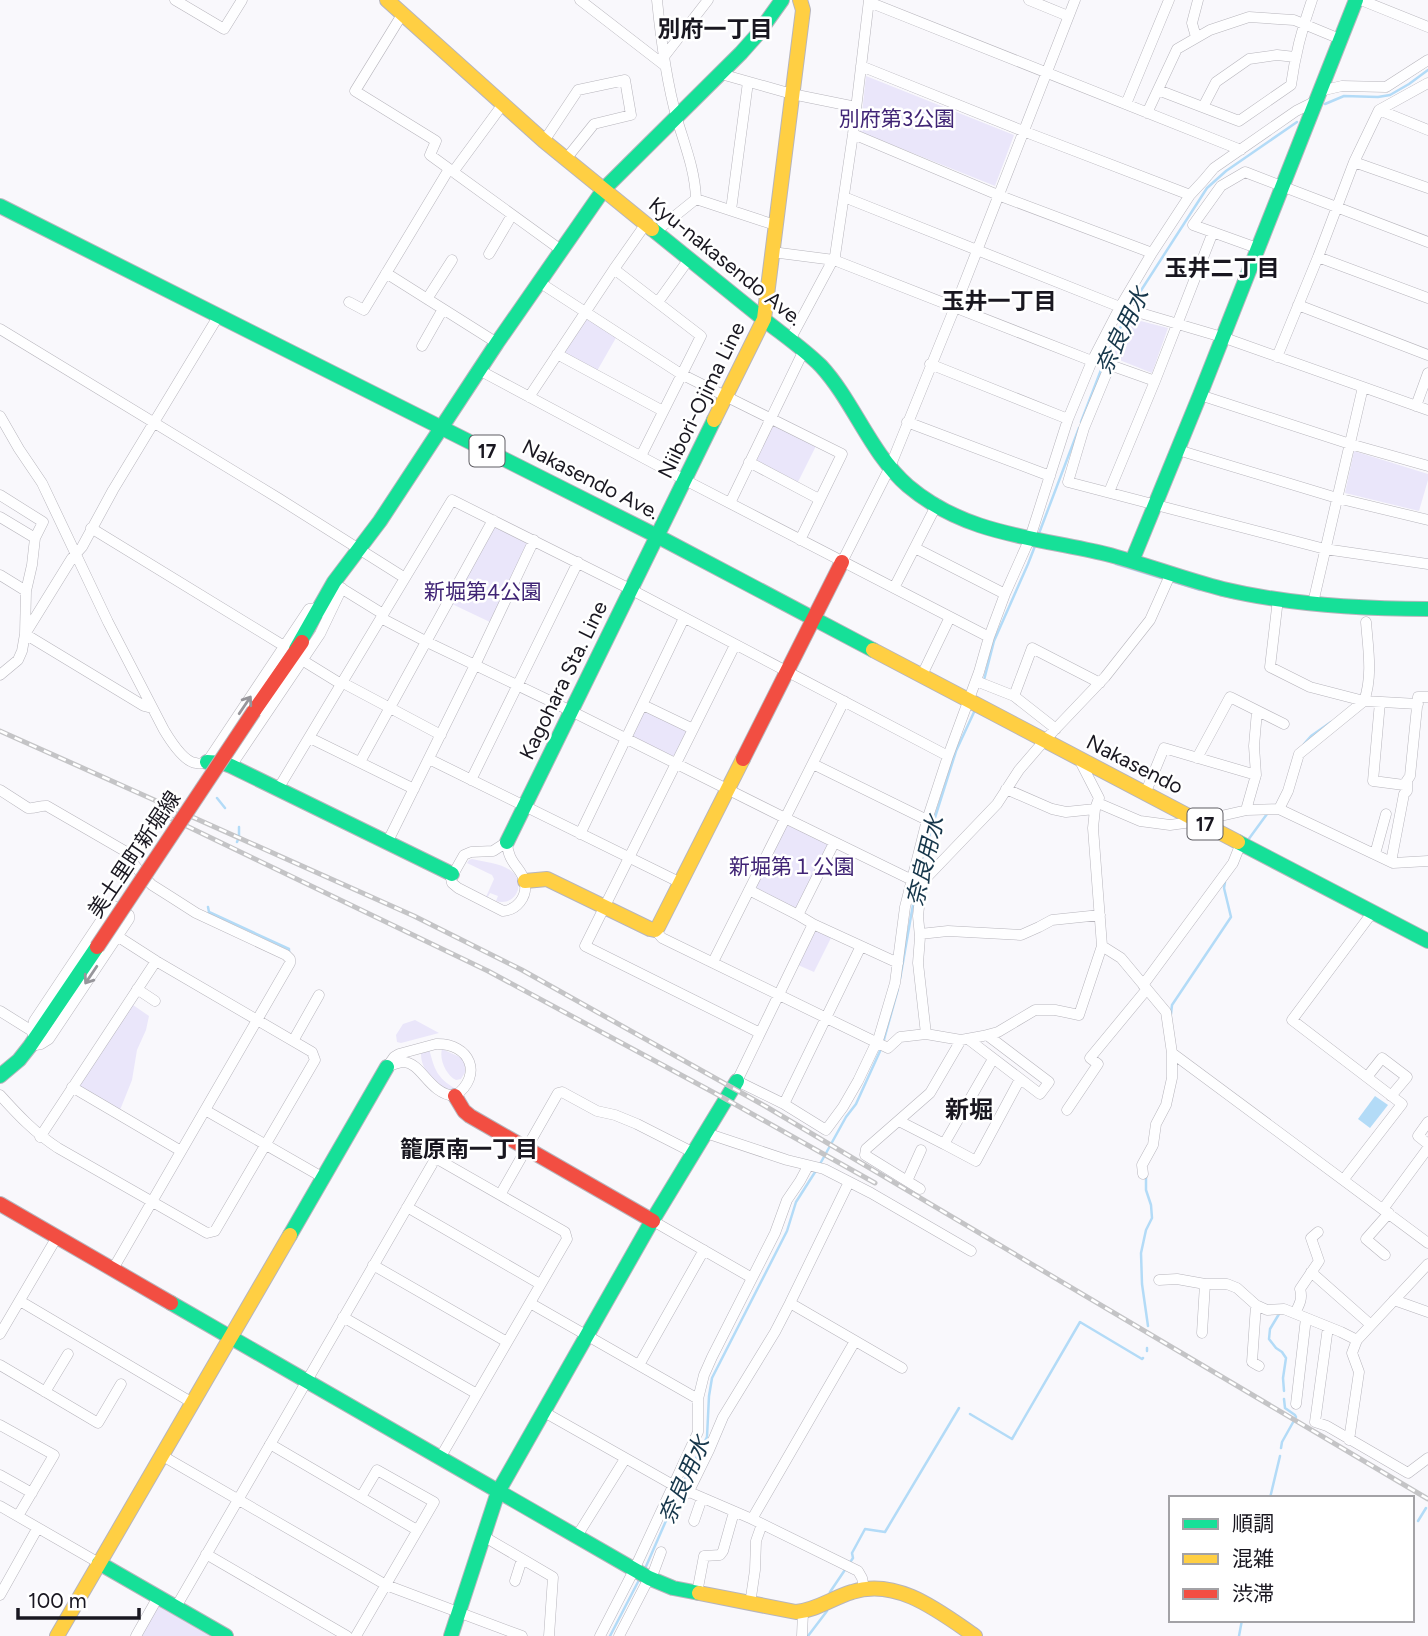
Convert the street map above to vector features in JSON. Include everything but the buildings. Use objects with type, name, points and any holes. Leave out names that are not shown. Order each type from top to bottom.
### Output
[{"type":"main road","name":"Kyu-nakasendo Ave.","points":[[387,0],[544,141],[804,350],[837,387],[890,467],[910,487],[937,504],[981,527],[1000,533],[1132,561],[1237,592],[1362,608],[1428,608]]},
{"type":"main road","points":[[604,190],[721,74],[757,35],[782,0]]},
{"type":"main road","name":"Niibori-Ojima Line","points":[[657,536],[764,319],[803,10],[800,0]]},
{"type":"main road","points":[[1132,561],[1356,0]]},
{"type":"main road","name":"美土里町新堀線","points":[[0,1076],[19,1060],[97,947],[497,343],[604,190]]},
{"type":"main road","name":"Nakasendo Ave.","points":[[0,206],[657,536],[974,702]]},
{"type":"main road","name":"Kagohara Sta. Line","points":[[507,842],[657,536]]},
{"type":"main road","points":[[524,881],[547,879],[650,929],[655,930],[660,925],[842,562]]},
{"type":"main road","name":"Nakasendo","points":[[974,702],[1428,942]]},
{"type":"main road","points":[[207,762],[231,766],[452,874]]},
{"type":"main road","points":[[57,1636],[387,1067]]},
{"type":"main road","points":[[451,1636],[498,1492],[653,1221],[737,1081]]},
{"type":"main road","points":[[455,1096],[470,1116],[653,1221]]},
{"type":"main road","points":[[0,1205],[650,1579],[673,1588],[796,1612],[816,1610],[848,1593],[864,1588],[896,1590],[922,1602],[975,1636]]},
{"type":"main road","points":[[99,1563],[226,1636]]},
{"type":"street","points":[[174,0],[224,29],[242,0]]},
{"type":"street","points":[[580,0],[664,61]]},
{"type":"street","points":[[657,0],[664,61],[695,180],[696,199]]},
{"type":"street","points":[[664,61],[708,0]]},
{"type":"street","points":[[1029,0],[1068,16]]},
{"type":"street","points":[[842,562],[890,467],[1075,0]]},
{"type":"street","points":[[1126,104],[1169,0]]},
{"type":"street","points":[[1196,37],[1192,23],[1198,0]]},
{"type":"street","points":[[1361,0],[1428,27]]},
{"type":"street","points":[[790,340],[834,260],[869,1],[1241,150]]},
{"type":"street","points":[[1158,90],[1239,121],[1291,85],[1309,1]]},
{"type":"street","points":[[403,13],[355,91],[436,141],[430,155],[561,250]]},
{"type":"street","points":[[1147,113],[1177,49],[1210,30],[1249,17],[1294,20],[1340,39]]},
{"type":"street","points":[[1203,107],[1216,82],[1249,59],[1277,55],[1295,57]]},
{"type":"street","points":[[926,1034],[918,963],[920,934],[917,880],[927,820],[948,755],[982,683],[989,638],[1005,594],[1036,539],[1050,476],[1068,419],[1092,361],[1152,253],[1191,195],[1214,168],[1318,96],[1342,86],[1386,87],[1428,60]]},
{"type":"street","points":[[861,66],[1191,195]]},
{"type":"street","points":[[721,74],[792,94],[856,107]]},
{"type":"street","points":[[544,141],[578,90],[625,80],[631,115],[594,124],[566,159]]},
{"type":"street","points":[[731,210],[748,82]]},
{"type":"street","points":[[1277,357],[1354,162],[1378,110],[1428,83]]},
{"type":"street","points":[[349,302],[364,310],[451,170],[503,104]]},
{"type":"street","points":[[1378,110],[1428,130]]},
{"type":"street","points":[[853,134],[998,195],[1152,253]]},
{"type":"street","points":[[1354,162],[1428,188]]},
{"type":"street","points":[[1257,248],[1193,225],[1221,186],[1245,172],[1428,242]]},
{"type":"street","points":[[844,197],[1120,307],[1222,337],[1428,410]]},
{"type":"street","points":[[529,397],[614,269],[650,228],[696,199],[775,225]]},
{"type":"street","points":[[489,254],[512,215]]},
{"type":"street","points":[[1109,492],[1213,232]]},
{"type":"street","points":[[772,252],[834,260],[1092,361]]},
{"type":"street","points":[[1318,257],[1428,298]]},
{"type":"street","points":[[658,302],[689,259]]},
{"type":"street","points":[[427,299],[452,260]]},
{"type":"street","points":[[614,269],[701,336],[640,456]]},
{"type":"street","points":[[386,273],[497,343]]},
{"type":"street","points":[[539,282],[681,374],[842,454],[800,540]]},
{"type":"street","points":[[1298,305],[1428,355]]},
{"type":"street","points":[[422,346],[443,309]]},
{"type":"street","points":[[25,634],[72,558],[82,547],[219,315]]},
{"type":"street","points":[[0,329],[405,578]]},
{"type":"street","points":[[730,503],[804,350]]},
{"type":"street","points":[[557,354],[663,411]]},
{"type":"street","points":[[930,364],[1068,419]]},
{"type":"street","points":[[1155,381],[1110,365],[1084,428],[1068,482],[1325,549],[1428,564]]},
{"type":"street","points":[[479,370],[989,638]]},
{"type":"street","points":[[1416,406],[1428,373]]},
{"type":"street","points":[[1313,603],[1363,387]]},
{"type":"street","points":[[1200,395],[1428,466]]},
{"type":"street","points":[[0,416],[42,483],[152,708],[169,738],[185,758],[194,763],[207,762],[294,651],[320,634],[338,586],[427,642],[917,880],[928,876],[996,804],[1019,770],[1100,683],[1150,620],[1171,573]]},
{"type":"street","points":[[907,422],[1050,476]]},
{"type":"street","points":[[1178,450],[1337,498],[1428,520]]},
{"type":"street","points":[[749,462],[819,499]]},
{"type":"street","points":[[0,495],[43,522],[35,538],[26,591],[22,651],[18,660],[0,675]]},
{"type":"street","points":[[278,789],[453,500],[578,562],[948,755]]},
{"type":"street","points":[[894,588],[937,504]]},
{"type":"street","points":[[0,517],[35,538]]},
{"type":"street","points":[[360,762],[493,520]]},
{"type":"street","points":[[91,528],[294,651],[341,684],[440,735]]},
{"type":"street","points":[[387,842],[534,540]]},
{"type":"street","points":[[915,548],[1005,594]]},
{"type":"street","points":[[471,780],[578,562]]},
{"type":"street","points":[[0,575],[26,591]]},
{"type":"street","points":[[1278,599],[1270,667],[1310,687],[1364,701],[1418,704]]},
{"type":"street","points":[[922,676],[950,617]]},
{"type":"street","points":[[580,834],[684,618]]},
{"type":"street","points":[[1279,808],[1288,791],[1299,754],[1364,701],[1370,676],[1366,622]]},
{"type":"street","points":[[25,634],[144,706],[152,708]]},
{"type":"street","points":[[735,645],[585,946],[760,1033]]},
{"type":"street","points":[[1014,696],[1032,648],[1100,683]]},
{"type":"street","points":[[231,766],[294,651]]},
{"type":"street","points":[[982,683],[1014,696],[1056,729]]},
{"type":"street","points":[[1198,758],[1230,697],[1284,724]]},
{"type":"street","points":[[1380,702],[1373,781],[1404,785],[1410,776],[1419,697],[1428,697]]},
{"type":"street","points":[[713,962],[844,701]]},
{"type":"street","points":[[643,705],[693,729]]},
{"type":"street","points":[[1246,810],[1256,775],[1254,746],[1257,711]]},
{"type":"street","points":[[310,738],[414,789]]},
{"type":"street","points":[[1146,794],[1164,748],[1256,775]]},
{"type":"street","points":[[429,759],[681,883]]},
{"type":"street","points":[[655,930],[662,938],[890,1048],[900,1037],[926,1034],[965,1039],[987,1035],[1012,1025],[1035,1010],[1055,1010],[1079,1015],[1102,946],[1093,828],[1099,798],[1079,759]]},
{"type":"street","points":[[813,764],[927,820]]},
{"type":"street","points":[[1391,862],[1404,794],[1407,791],[1407,780]]},
{"type":"street","points":[[1006,789],[1052,809],[1066,812],[1097,806],[1140,821],[1170,825],[1246,810],[1279,808],[1394,863],[1428,861],[1428,852]]},
{"type":"street","points":[[0,790],[28,808],[47,806],[91,830],[123,850],[152,885],[197,913],[290,959],[113,1269]]},
{"type":"street","points":[[1375,854],[1386,814]]},
{"type":"street","points":[[507,842],[509,857],[524,881],[525,890],[520,902],[511,910],[503,911],[457,888],[451,881],[452,874],[461,857],[467,853],[493,851],[507,842]]},
{"type":"street","points":[[798,915],[834,842]]},
{"type":"street","points":[[1068,1110],[1098,1064],[1090,1058],[1145,987],[1233,863],[1241,843]]},
{"type":"street","points":[[121,910],[143,876]]},
{"type":"street","points":[[813,924],[737,1081],[784,1104],[826,1130],[881,1045],[898,963],[905,907],[917,880]]},
{"type":"street","points":[[749,890],[813,924],[898,963]]},
{"type":"street","points":[[0,1011],[32,1039],[40,1044],[49,1039],[129,919],[129,915],[114,906],[110,907],[34,1021],[32,1039]]},
{"type":"street","points":[[1344,1179],[1402,1104],[1292,1020],[1373,913]]},
{"type":"street","points":[[920,934],[948,932],[1021,935],[1052,920],[1100,915]]},
{"type":"street","points":[[0,1095],[40,1137],[207,1233],[215,1231],[315,1060],[312,1052],[117,936]]},
{"type":"street","points":[[784,1104],[861,946]]},
{"type":"street","points":[[1102,946],[1121,958],[1166,1012],[1172,1053],[1172,1077],[1166,1105],[1157,1120],[1153,1145],[1142,1165],[1143,1174]]},
{"type":"street","points":[[40,1137],[156,961]]},
{"type":"street","points":[[137,989],[155,1001]]},
{"type":"street","points":[[293,1041],[319,995]]},
{"type":"street","points":[[965,1039],[1040,1094],[1049,1082],[987,1035]]},
{"type":"street","points":[[920,1189],[865,1155],[866,1149],[930,1093],[965,1039]]},
{"type":"street","points":[[436,1044],[448,1045],[466,1056],[471,1066],[470,1075],[455,1096],[447,1095],[433,1086],[412,1064],[401,1062],[387,1067],[399,1054],[436,1044]]},
{"type":"street","points":[[1172,1053],[1428,1243]]},
{"type":"street","points":[[1367,1077],[1382,1058],[1407,1077],[1391,1096]]},
{"type":"street","points":[[944,1144],[993,1059]]},
{"type":"street","points":[[899,1121],[976,1161],[1020,1079]]},
{"type":"street","points":[[72,1087],[181,1151]]},
{"type":"street","points":[[500,1195],[558,1093],[562,1092],[597,1111],[637,1124],[694,1153]]},
{"type":"street","points":[[205,1110],[322,1177]]},
{"type":"street","points":[[1385,1255],[1366,1239],[1428,1146],[1418,1136],[1428,1122]]},
{"type":"street","points":[[706,1133],[824,1169],[971,1251]]},
{"type":"street","points":[[907,1181],[921,1150]]},
{"type":"street","points":[[176,1607],[434,1161],[439,1160],[565,1232],[567,1238],[440,1458]]},
{"type":"street","points":[[600,1636],[698,1432],[698,1399],[712,1357],[775,1233],[787,1200],[810,1166]]},
{"type":"street","points":[[688,1493],[723,1417],[775,1332],[849,1182]]},
{"type":"street","points":[[407,1207],[540,1284]]},
{"type":"street","points":[[653,1221],[752,1278]]},
{"type":"street","points":[[1296,1404],[1302,1294],[1300,1289],[1319,1261],[1311,1238],[1318,1232]]},
{"type":"street","points":[[0,1334],[4,1318],[20,1301],[57,1237]]},
{"type":"street","points":[[639,1365],[705,1250]]},
{"type":"street","points":[[1349,1440],[1359,1372],[1352,1353],[1357,1340],[1428,1264]]},
{"type":"street","points":[[373,1265],[507,1342]]},
{"type":"street","points":[[1311,1272],[1371,1325]]},
{"type":"street","points":[[1160,1280],[1177,1279],[1237,1287],[1256,1305],[1266,1310],[1284,1309],[1357,1340]]},
{"type":"street","points":[[1202,1333],[1205,1284]]},
{"type":"street","points":[[1394,1300],[1428,1312]]},
{"type":"street","points":[[20,1301],[191,1402]]},
{"type":"street","points":[[530,1303],[698,1399]]},
{"type":"street","points":[[790,1303],[902,1368]]},
{"type":"street","points":[[1256,1305],[1252,1362],[1259,1366]]},
{"type":"street","points":[[343,1317],[477,1394]]},
{"type":"street","points":[[1328,1327],[1315,1422],[1408,1473],[1428,1458]]},
{"type":"street","points":[[750,1604],[757,1522],[855,1341]]},
{"type":"street","points":[[45,1392],[68,1354]]},
{"type":"street","points":[[0,1365],[98,1423],[121,1384]]},
{"type":"street","points":[[544,1412],[688,1493],[858,1570],[864,1588]]},
{"type":"street","points":[[0,1424],[54,1455],[18,1516]]},
{"type":"street","points":[[270,1444],[417,1530]]},
{"type":"street","points":[[161,1455],[386,1585],[510,1634],[522,1636]]},
{"type":"street","points":[[577,1536],[625,1459]]},
{"type":"street","points":[[356,1636],[434,1502],[377,1470],[361,1497]]},
{"type":"street","points":[[0,1475],[32,1493]]},
{"type":"street","points":[[694,1521],[702,1498]]},
{"type":"street","points":[[0,1506],[99,1563]]},
{"type":"street","points":[[696,1593],[704,1556],[720,1555],[723,1551],[734,1512]]},
{"type":"street","points":[[2,1589],[37,1529]]},
{"type":"street","points":[[484,1536],[554,1577],[549,1636]]},
{"type":"street","points":[[619,1636],[650,1579],[661,1552]]},
{"type":"street","points":[[206,1554],[346,1636]]},
{"type":"street","points":[[515,1581],[522,1559]]},
{"type":"street","points":[[136,1636],[158,1597]]},
{"type":"street","points":[[802,1636],[803,1612]]},
{"type":"green space","name":"別府第3公園","points":[[866,76],[1014,135],[995,186],[860,132]]},
{"type":"green space","points":[[590,318],[617,336],[597,371],[564,354],[586,319]]},
{"type":"green space","points":[[1133,319],[1168,328],[1152,373],[1112,357]]},
{"type":"green space","points":[[772,424],[817,444],[798,482],[756,460]]},
{"type":"green space","points":[[1354,451],[1428,474],[1419,511],[1345,493]]},
{"type":"green space","name":"新堀第4公園","points":[[498,526],[528,542],[492,623],[452,604],[494,527]]},
{"type":"green space","points":[[648,710],[685,728],[687,732],[676,755],[672,756],[634,737],[643,711]]},
{"type":"green space","name":"新堀第１公園","points":[[789,824],[828,843],[829,847],[795,910],[756,890],[755,886],[786,825]]},
{"type":"green space","points":[[472,859],[497,864],[510,870],[519,886],[514,897],[503,902],[496,901],[498,896],[490,893],[487,898],[494,879],[492,875],[467,863]]},
{"type":"green space","points":[[815,930],[832,936],[814,972],[798,965]]},
{"type":"green space","points":[[133,1005],[149,1016],[137,1050],[132,1080],[120,1110],[80,1088],[80,1083]]},
{"type":"green space","points":[[415,1020],[439,1033],[397,1042],[396,1035],[403,1024]]},
{"type":"green space","points":[[429,1049],[437,1072],[456,1089],[452,1092],[436,1082],[424,1067],[421,1054]]},
{"type":"green space","points":[[442,1049],[462,1058],[467,1069],[461,1079],[452,1078],[446,1071],[442,1062]]},
{"type":"green space","points":[[162,1605],[215,1636],[140,1636],[157,1606]]},
{"type":"water","points":[[1375,1096],[1388,1105],[1370,1128],[1358,1119]]},
{"type":"waterway","name":"奈良用水","points":[[1325,104],[1344,96],[1390,95],[1428,70]]},
{"type":"waterway","name":"奈良用水","points":[[1131,306],[1207,188],[1226,171],[1297,122]]},
{"type":"waterway","name":"奈良用水","points":[[1081,422],[1106,357],[1128,312]]},
{"type":"waterway","name":"奈良用水","points":[[1038,536],[1079,428]]},
{"type":"waterway","name":"奈良用水","points":[[984,680],[994,641],[1035,546]]},
{"type":"waterway","points":[[1116,564],[1200,590]]},
{"type":"waterway","points":[[1220,595],[1234,598]]},
{"type":"waterway","name":"奈良用水","points":[[921,862],[956,751],[975,710]]},
{"type":"waterway","points":[[1304,744],[1331,722]]},
{"type":"waterway","points":[[217,798],[225,808]]},
{"type":"waterway","points":[[1248,840],[1267,814]]},
{"type":"waterway","points":[[237,842],[239,827]]},
{"type":"waterway","name":"奈良用水","points":[[900,979],[917,882]]},
{"type":"waterway","points":[[1171,1014],[1172,1005],[1231,917],[1225,882]]},
{"type":"waterway","points":[[208,907],[209,912],[289,949],[289,952]]},
{"type":"waterway","name":"奈良用水","points":[[883,1043],[898,989]]},
{"type":"waterway","name":"奈良用水","points":[[820,1164],[856,1104],[881,1049]]},
{"type":"waterway","name":"奈良用水","points":[[682,1485],[707,1437],[712,1378],[787,1231],[796,1202],[817,1169]]},
{"type":"waterway","points":[[1146,1175],[1152,1218],[1146,1230],[1141,1253],[1148,1326]]},
{"type":"waterway","points":[[1279,1314],[1270,1329],[1269,1339],[1286,1358],[1284,1391]]},
{"type":"waterway","points":[[970,1414],[1012,1439],[1080,1322],[1143,1358]]},
{"type":"waterway","points":[[1281,1448],[1296,1417],[1285,1408],[1284,1399]]},
{"type":"waterway","points":[[829,1597],[853,1558],[852,1553],[865,1529],[885,1532],[959,1408]]},
{"type":"waterway","points":[[1270,1496],[1280,1456]]},
{"type":"waterway","name":"奈良用水","points":[[644,1571],[679,1491]]},
{"type":"waterway","points":[[1418,1521],[1426,1508]]},
{"type":"waterway","name":"奈良用水","points":[[610,1636],[639,1580]]},
{"type":"waterway","points":[[808,1636],[827,1611]]},
{"type":"waterway","points":[[1239,1636],[1242,1622]]},
{"type":"railway","points":[[0,731],[414,916],[522,970],[765,1106],[1428,1499]]},
{"type":"railway","points":[[172,819],[488,971],[875,1183]]},
{"type":"traffic: fast","points":[[296,649],[334,582],[380,521],[497,343],[604,189],[741,53],[782,0]]},
{"type":"traffic: fast","points":[[1132,561],[1356,0]]},
{"type":"traffic: fast","points":[[0,206],[657,536],[873,650]]},
{"type":"traffic: fast","points":[[652,229],[815,360],[833,380],[872,443],[895,473],[930,502],[953,515],[1002,532],[1106,554],[1208,585],[1248,594],[1325,605],[1428,609]]},
{"type":"traffic: fast","points":[[507,842],[714,420]]},
{"type":"traffic: fast","points":[[207,762],[231,766],[452,874]]},
{"type":"traffic: fast","points":[[1238,842],[1428,941]]},
{"type":"traffic: fast","points":[[0,1076],[19,1060],[30,1046],[97,947]]},
{"type":"traffic: fast","points":[[290,1235],[387,1067]]},
{"type":"traffic: fast","points":[[451,1636],[498,1492],[649,1226],[737,1081]]},
{"type":"traffic: fast","points":[[171,1303],[649,1578],[673,1588],[699,1593]]},
{"type":"traffic: fast","points":[[99,1563],[226,1636]]},
{"type":"traffic: slow","points":[[387,0],[544,141],[652,229]]},
{"type":"traffic: slow","points":[[714,420],[764,319],[803,10],[800,0]]},
{"type":"traffic: slow","points":[[873,650],[1238,842]]},
{"type":"traffic: slow","points":[[525,881],[547,879],[655,930],[743,759]]},
{"type":"traffic: slow","points":[[57,1636],[290,1235]]},
{"type":"traffic: slow","points":[[699,1593],[796,1612],[811,1609],[852,1592],[885,1589],[917,1599],[975,1636]]},
{"type":"traffic: jam","points":[[743,759],[842,562]]},
{"type":"traffic: jam","points":[[254,711],[302,642]]},
{"type":"traffic: jam","points":[[97,947],[254,711]]},
{"type":"traffic: jam","points":[[455,1096],[470,1116],[653,1221]]},
{"type":"traffic: jam","points":[[0,1204],[171,1303]]},
{"type":"district","name":"別府一丁目","points":[[715,29]]},
{"type":"district","name":"玉井二丁目","points":[[1222,268]]},
{"type":"district","name":"玉井一丁目","points":[[999,301]]},
{"type":"district","name":"新堀","points":[[969,1109]]},
{"type":"district","name":"籠原南一丁目","points":[[469,1149]]}]
